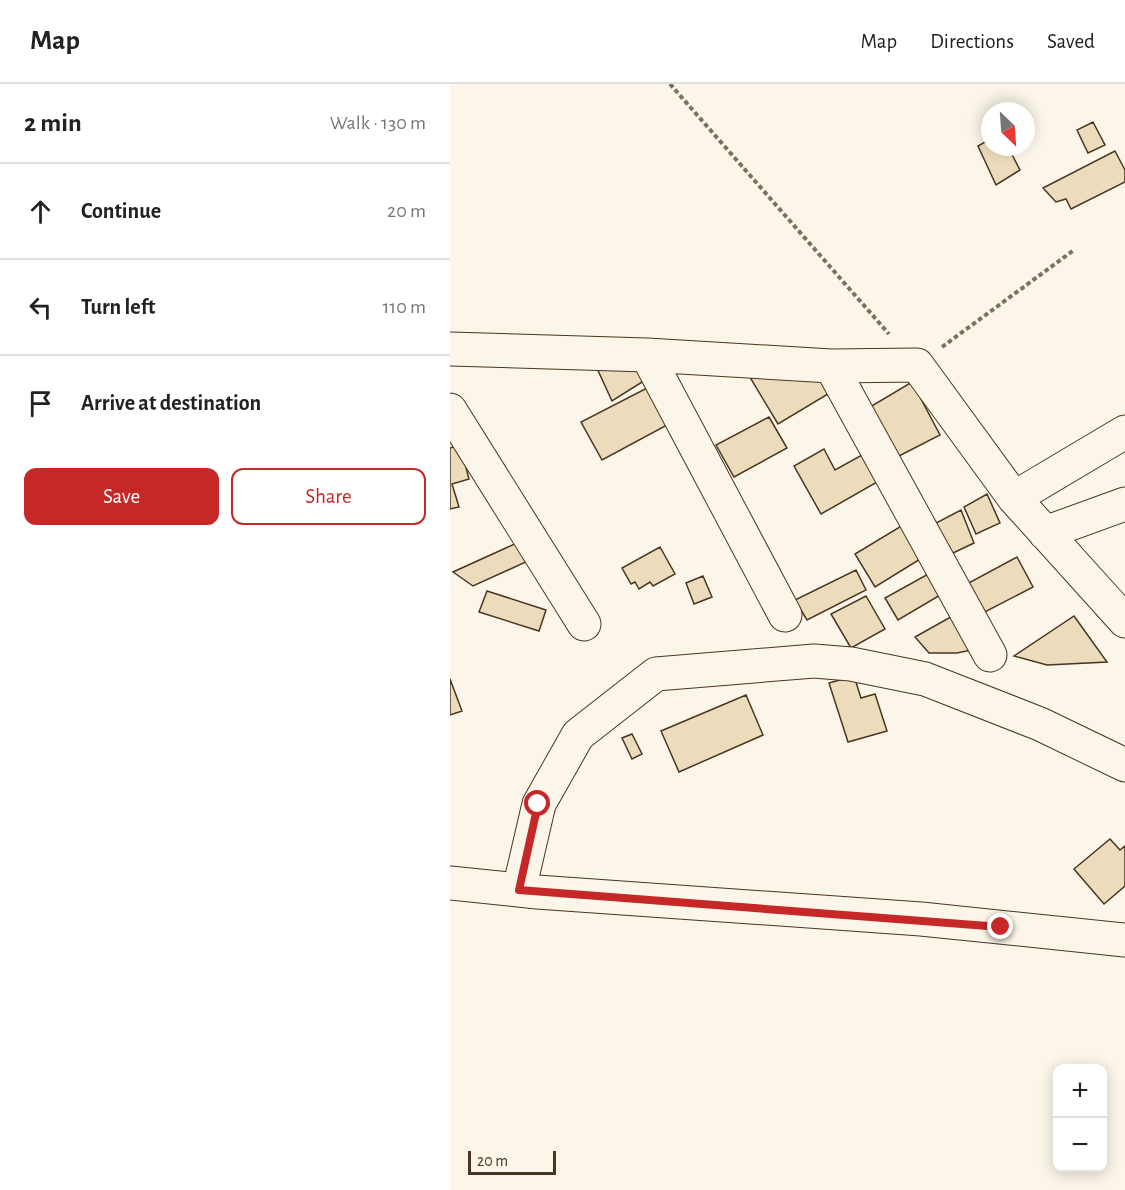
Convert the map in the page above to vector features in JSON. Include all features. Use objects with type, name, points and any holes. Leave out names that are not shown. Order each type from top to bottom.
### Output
[{"type":"street","points":[[450,348],[647,355],[831,366],[917,365],[1014,498],[1125,621]]},
{"type":"street","points":[[647,355],[785,615]]},
{"type":"street","points":[[831,366],[990,655]]},
{"type":"street","points":[[450,410],[584,624]]},
{"type":"street","points":[[1014,498],[1125,432]]},
{"type":"street","points":[[1045,533],[1125,504]]},
{"type":"street","points":[[519,890],[538,804],[578,735],[656,674],[814,661],[851,664],[925,679],[1040,724],[1125,765]]},
{"type":"street","points":[[450,883],[1001,927],[1125,940]]},
{"type":"path","points":[[670,84],[917,365],[1074,250]]},
{"type":"building","points":[[1093,122],[1105,145],[1088,153],[1077,130]]},
{"type":"building","points":[[1115,151],[1125,170],[1125,182],[1071,209],[1066,199],[1056,202],[1043,188]]},
{"type":"building","points":[[983,156],[1013,156],[1020,170],[996,185]]},
{"type":"building","points":[[595,364],[639,366],[650,377],[612,401]]},
{"type":"building","points":[[748,374],[826,377],[833,391],[778,424]]},
{"type":"building","points":[[912,382],[940,435],[899,456],[870,407]]},
{"type":"building","points":[[649,387],[669,424],[602,460],[581,422]]},
{"type":"building","points":[[769,417],[787,448],[734,477],[716,445]]},
{"type":"building","points":[[460,445],[469,479],[452,484],[459,507],[450,509],[450,448]]},
{"type":"building","points":[[824,449],[835,470],[871,450],[886,477],[821,514],[794,466]]},
{"type":"building","points":[[987,494],[1000,523],[976,534],[964,507]]},
{"type":"building","points":[[961,510],[974,543],[951,554],[936,523]]},
{"type":"building","points":[[903,525],[922,558],[875,587],[855,554]]},
{"type":"building","points":[[519,542],[528,561],[473,586],[453,572]]},
{"type":"building","points":[[660,547],[675,574],[653,586],[650,582],[639,589],[635,582],[631,584],[622,568]]},
{"type":"building","points":[[1017,557],[1033,587],[979,615],[963,586]]},
{"type":"building","points":[[856,570],[866,590],[807,620],[795,600]]},
{"type":"building","points":[[930,573],[942,594],[898,620],[885,598]]},
{"type":"building","points":[[703,576],[712,597],[694,604],[686,583]]},
{"type":"building","points":[[487,591],[546,610],[539,631],[479,612]]},
{"type":"building","points":[[866,596],[885,629],[851,648],[831,614]]},
{"type":"building","points":[[956,614],[981,648],[957,653],[929,653],[915,637]]},
{"type":"building","points":[[1074,616],[1107,662],[1047,665],[1014,656]]},
{"type":"building","points":[[854,676],[861,698],[875,694],[887,731],[848,742],[829,683]]},
{"type":"building","points":[[450,679],[462,711],[450,715]]},
{"type":"building","points":[[746,695],[763,735],[679,772],[661,731]]},
{"type":"building","points":[[632,734],[642,754],[632,759],[622,738]]},
{"type":"building","points":[[1110,839],[1120,850],[1125,846],[1125,886],[1104,904],[1074,869]]},
{"type":"route","points":[[538,804],[519,890],[921,919],[1001,927]]}]
